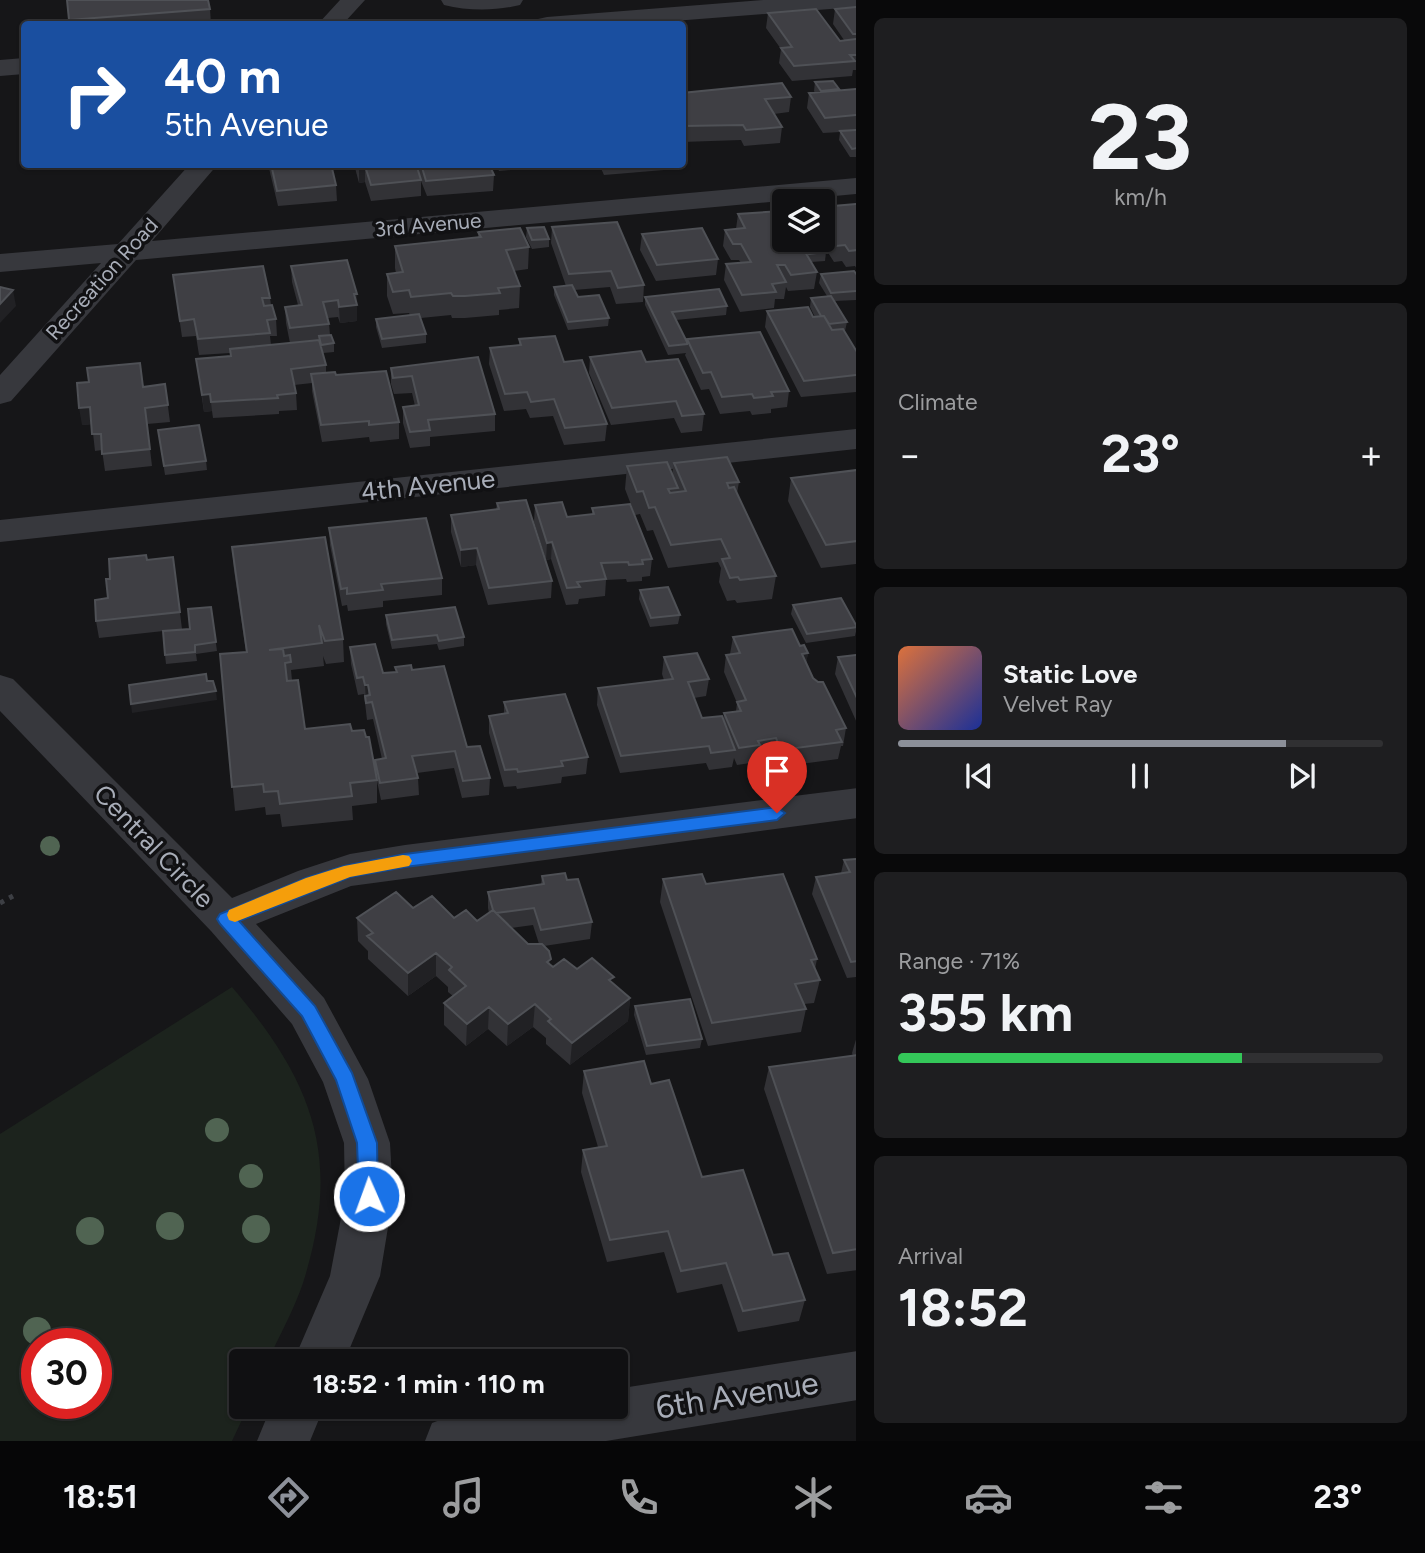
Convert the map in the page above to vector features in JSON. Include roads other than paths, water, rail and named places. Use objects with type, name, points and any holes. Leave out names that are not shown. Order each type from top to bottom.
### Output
[{"type":"street","points":[[333,21],[352,0]]},
{"type":"street","points":[[453,0],[511,0]]},
{"type":"street","points":[[586,21],[856,0]]},
{"type":"street","points":[[0,68],[21,66]]},
{"type":"street","name":"Recreation Road","points":[[0,394],[201,168]]},
{"type":"street","name":"3rd Avenue","points":[[0,263],[856,186]]},
{"type":"street","name":"4th Avenue","points":[[0,531],[856,439]]},
{"type":"street","name":"Central Circle","points":[[0,688],[226,919],[308,1011],[345,1079],[367,1143],[369,1196],[355,1276],[324,1349]]},
{"type":"street","points":[[226,919],[350,870],[856,803]]},
{"type":"street","name":"6th Avenue","points":[[452,1441],[856,1375]]},
{"type":"street","points":[[283,1441],[293,1419]]}]
